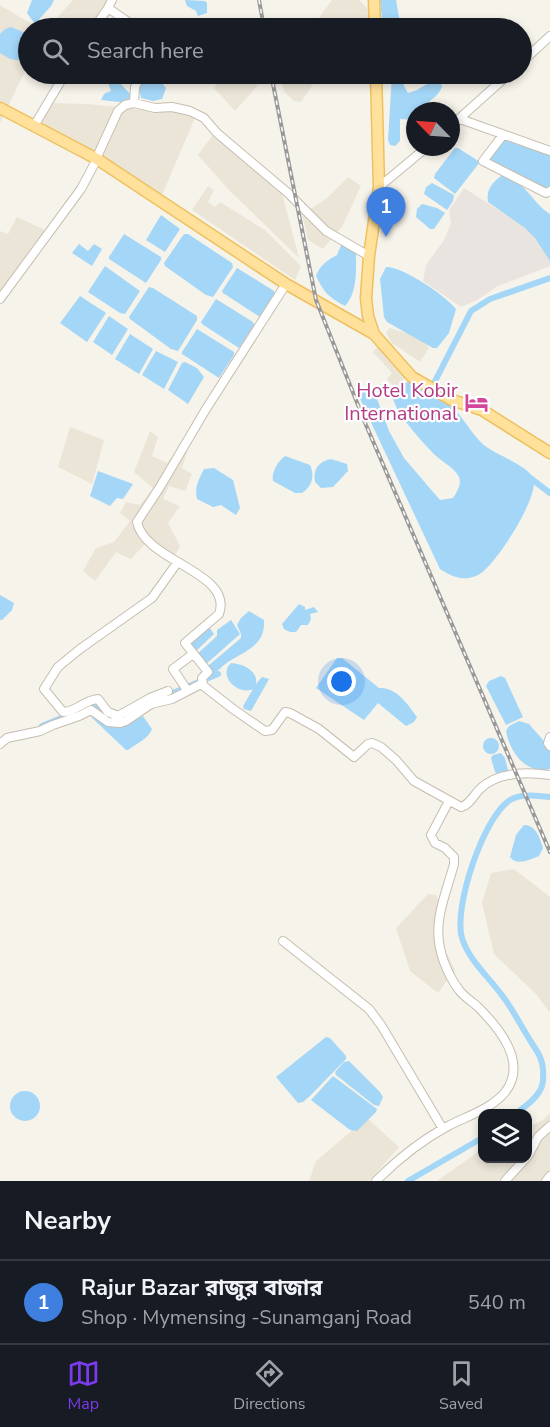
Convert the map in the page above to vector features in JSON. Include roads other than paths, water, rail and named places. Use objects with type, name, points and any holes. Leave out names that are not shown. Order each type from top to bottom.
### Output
[{"type":"main road","points":[[374,0],[375,18]]},
{"type":"main road","points":[[376,84],[379,187],[369,256],[366,298],[370,325],[374,334],[412,377],[452,400],[482,410],[550,453]]},
{"type":"main road","points":[[0,108],[96,159],[286,284],[374,334]]},
{"type":"street","points":[[101,18],[110,4],[125,18]]},
{"type":"street","points":[[532,53],[550,36]]},
{"type":"street","points":[[34,126],[59,84]]},
{"type":"street","points":[[134,103],[136,84]]},
{"type":"street","points":[[498,84],[460,119],[550,151]]},
{"type":"street","points":[[0,299],[81,189],[118,111],[125,105],[134,103],[155,108],[172,107],[190,111],[204,118],[217,133],[288,194],[326,231],[369,256]]},
{"type":"street","points":[[502,135],[483,161],[546,193],[550,191]]},
{"type":"street","points":[[379,187],[415,156]]},
{"type":"street","points":[[0,744],[7,738],[40,731],[91,710],[114,724],[126,721],[151,704],[172,699],[185,687],[203,681],[208,672],[185,643],[219,614],[221,600],[216,589],[209,583],[167,558],[139,531],[137,522],[286,284]]},
{"type":"street","points":[[168,691],[118,716],[108,712],[98,699],[83,703],[70,712],[63,712],[44,689],[58,667],[152,598],[177,563]]},
{"type":"street","points":[[185,687],[173,669],[193,654]]},
{"type":"street","points":[[203,681],[233,709],[266,731],[272,730],[285,712],[319,729],[351,756],[357,756],[368,744],[377,745],[396,760],[414,782],[461,807],[464,807],[482,786],[490,781],[516,773],[550,775]]},
{"type":"street","points":[[550,738],[548,743],[550,746]]},
{"type":"street","points":[[376,1181],[408,1153],[443,1129],[498,1100],[506,1091],[515,1073],[513,1057],[508,1046],[480,1010],[458,989],[444,961],[439,941],[440,907],[454,864],[454,857],[445,848],[435,843],[431,835],[449,801]]},
{"type":"street","points":[[283,941],[369,1009],[381,1025],[443,1129]]},
{"type":"street","points":[[532,1148],[538,1137],[550,1126]]},
{"type":"street","points":[[505,1181],[522,1163]]},
{"type":"street","points":[[546,1181],[550,1176]]},
{"type":"water","points":[[32,0],[54,0],[40,18],[31,18],[27,13]]},
{"type":"water","points":[[185,0],[205,1],[207,13],[198,16],[196,11],[187,6]]},
{"type":"water","points":[[380,0],[396,0],[399,18],[382,18]]},
{"type":"water","points":[[11,27],[18,30],[18,60],[0,53],[0,34]]},
{"type":"water","points":[[109,84],[121,84],[131,95],[128,103],[101,100],[104,94],[111,91]]},
{"type":"water","points":[[140,84],[163,84],[166,88],[162,99],[153,101],[141,98]]},
{"type":"water","points":[[391,84],[404,84],[408,93],[427,84],[441,84],[442,87],[437,94],[428,102],[406,102],[406,119],[400,119],[400,141],[395,146],[390,145],[388,140]]},
{"type":"water","points":[[504,140],[550,155],[550,186],[545,188],[488,159]]},
{"type":"water","points":[[460,149],[480,162],[455,194],[434,178],[449,156],[460,156]]},
{"type":"water","points":[[501,176],[516,181],[550,214],[550,261],[535,238],[525,228],[488,202],[490,187]]},
{"type":"water","points":[[432,183],[454,195],[447,210],[424,194],[426,187]]},
{"type":"water","points":[[422,204],[445,213],[434,229],[430,229],[416,217],[417,209]]},
{"type":"water","points":[[161,215],[180,229],[165,252],[146,240]]},
{"type":"water","points":[[124,234],[161,257],[146,283],[109,259]]},
{"type":"water","points":[[184,234],[188,234],[232,263],[233,267],[213,297],[206,295],[165,266],[164,263]]},
{"type":"water","points":[[342,243],[356,251],[354,287],[345,306],[327,294],[316,276],[322,266],[337,255]]},
{"type":"water","points":[[79,244],[88,251],[94,244],[102,249],[92,266],[72,253]]},
{"type":"water","points":[[105,266],[140,291],[125,314],[88,292]]},
{"type":"water","points":[[386,267],[402,271],[423,283],[456,309],[449,333],[437,348],[433,348],[387,322],[384,317],[380,279]]},
{"type":"water","points":[[237,268],[274,291],[275,294],[260,317],[222,291]]},
{"type":"water","points":[[149,287],[197,316],[197,320],[178,351],[171,349],[129,317]]},
{"type":"water","points":[[80,296],[106,313],[87,342],[60,323]]},
{"type":"water","points":[[216,299],[253,322],[254,325],[239,348],[201,322]]},
{"type":"water","points":[[109,316],[128,329],[112,355],[93,342]]},
{"type":"water","points":[[197,329],[234,352],[219,378],[182,354]]},
{"type":"water","points":[[130,334],[153,349],[139,374],[115,359]]},
{"type":"water","points":[[156,351],[178,362],[164,389],[142,375]]},
{"type":"water","points":[[185,362],[197,368],[204,377],[188,404],[168,390],[182,363]]},
{"type":"water","points":[[414,380],[451,406],[483,445],[520,466],[533,478],[534,487],[530,499],[505,546],[485,570],[473,577],[458,578],[440,569],[360,399],[363,389],[369,390],[376,396],[389,431],[404,458],[440,500],[453,498],[459,485],[459,477],[417,435],[403,418],[394,401],[394,391]]},
{"type":"water","points":[[285,456],[310,465],[312,480],[302,493],[295,493],[273,481],[276,467]]},
{"type":"water","points":[[331,459],[347,464],[348,471],[333,487],[321,488],[315,482],[316,470],[320,464]]},
{"type":"water","points":[[214,468],[233,480],[240,508],[236,515],[221,505],[213,507],[197,499],[197,487],[204,469]]},
{"type":"water","points":[[98,471],[133,484],[123,499],[117,498],[110,506],[90,496]]},
{"type":"water","points":[[0,595],[14,603],[12,610],[2,620],[0,620]]},
{"type":"water","points":[[299,604],[305,607],[305,610],[314,607],[318,612],[310,614],[311,619],[308,625],[301,625],[296,632],[290,632],[284,629],[282,624]]},
{"type":"water","points":[[249,611],[264,620],[261,637],[251,648],[213,674],[207,668],[208,666],[241,638],[237,625]]},
{"type":"water","points":[[231,620],[240,634],[205,665],[196,655],[217,636],[217,630]]},
{"type":"water","points":[[209,627],[214,634],[194,653],[187,642]]},
{"type":"water","points":[[337,658],[342,658],[379,688],[391,690],[401,697],[417,717],[414,722],[406,726],[378,703],[364,720],[316,688]]},
{"type":"water","points":[[231,663],[252,671],[256,684],[262,677],[269,679],[251,711],[244,709],[243,706],[253,689],[242,690],[231,684],[227,668]]},
{"type":"water","points":[[501,676],[505,678],[523,717],[506,725],[486,686],[489,681]]},
{"type":"water","points":[[89,713],[120,727],[143,716],[152,729],[145,738],[126,750]]},
{"type":"water","points":[[519,721],[529,724],[550,748],[550,769],[534,769],[521,760],[511,747],[506,731],[509,726]]},
{"type":"water","points":[[491,738],[497,740],[499,746],[497,752],[491,754],[485,752],[483,746],[485,740]]},
{"type":"water","points":[[501,753],[508,770],[499,775],[495,772],[491,758]]},
{"type":"water","points":[[524,825],[532,827],[539,836],[543,848],[539,856],[516,861],[510,857],[516,835]]},
{"type":"water","points":[[326,1037],[330,1038],[346,1056],[346,1059],[310,1096],[298,1103],[276,1077]]},
{"type":"water","points":[[349,1061],[380,1092],[383,1097],[379,1106],[374,1105],[336,1075],[335,1072],[344,1062]]},
{"type":"water","points":[[333,1076],[377,1109],[357,1131],[350,1130],[311,1100]]},
{"type":"water","points":[[25,1091],[36,1095],[40,1106],[36,1117],[25,1121],[14,1117],[10,1106],[14,1095]]},
{"type":"waterway","points":[[431,389],[471,311],[490,299],[550,278]]},
{"type":"waterway","points":[[529,477],[550,493]]},
{"type":"waterway","points":[[156,700],[218,674]]},
{"type":"waterway","points":[[42,726],[93,705],[109,716]]},
{"type":"waterway","points":[[521,1109],[541,1089],[543,1075],[541,1061],[507,1003],[465,946],[460,924],[472,864],[490,825],[500,810],[510,800],[519,796],[550,797]]},
{"type":"waterway","points":[[408,1181],[478,1140]]},
{"type":"railway","points":[[259,0],[262,18]]},
{"type":"railway","points":[[273,84],[316,300],[366,425],[550,852]]},
{"type":"place","name":"Rajur Bazar রাজুর বাজার","points":[[386,237]]},
{"type":"place","name":"Hotel Kobir International","points":[[476,402]]}]
